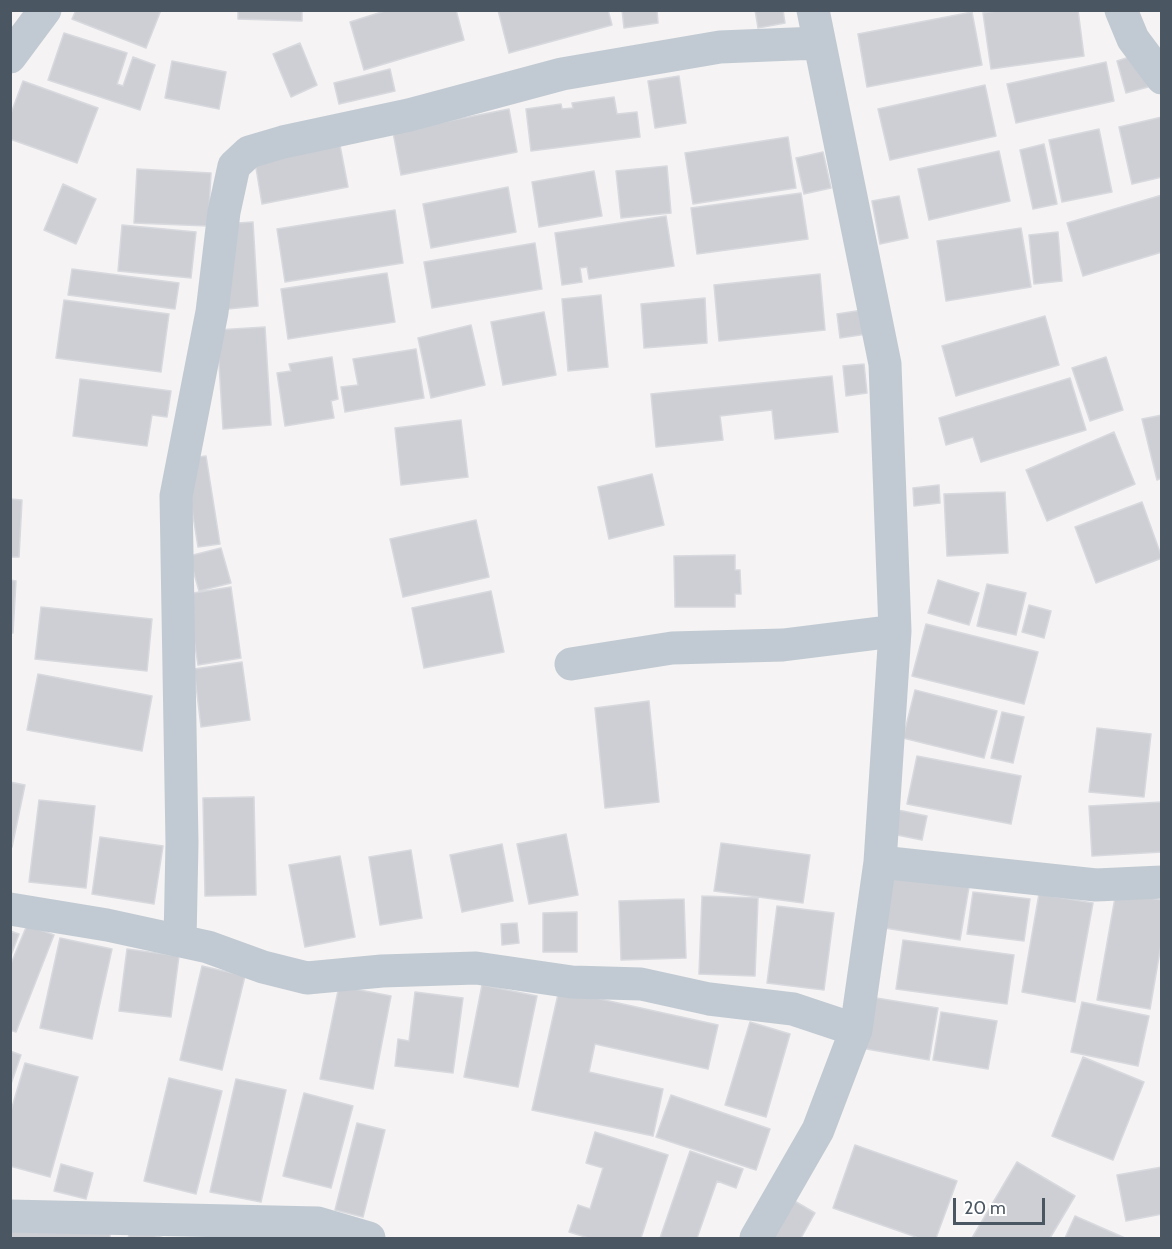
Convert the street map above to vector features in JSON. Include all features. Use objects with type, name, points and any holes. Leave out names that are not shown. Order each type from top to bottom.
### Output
[{"type":"street","points":[[10,57],[45,10]]},
{"type":"street","points":[[756,1239],[818,1130],[856,1030],[880,862],[895,631],[885,364],[813,10]]},
{"type":"street","points":[[1121,10],[1137,46],[1161,78]]},
{"type":"street","points":[[180,941],[182,843],[177,688],[179,595],[176,496],[212,312],[224,212],[234,166],[249,152],[282,142],[409,115],[562,74],[720,48],[818,43]]},
{"type":"street","points":[[571,664],[672,648],[783,645],[895,631]]},
{"type":"street","points":[[880,862],[1096,885],[1161,882]]},
{"type":"street","points":[[10,909],[107,925],[180,941],[307,978],[382,971],[476,968],[572,982],[641,984],[709,999],[793,1009],[856,1030]]},
{"type":"street","points":[[10,1216],[315,1231],[369,1239]]},
{"type":"building","points":[[76,10],[161,10],[146,48],[72,19]]},
{"type":"building","points":[[238,10],[302,10],[302,21],[238,19]]},
{"type":"building","points":[[388,10],[456,10],[464,40],[364,70],[350,22]]},
{"type":"building","points":[[498,10],[608,10],[612,25],[509,53]]},
{"type":"building","points":[[622,10],[657,10],[658,23],[624,28]]},
{"type":"building","points":[[755,10],[783,10],[785,23],[758,28]]},
{"type":"building","points":[[1002,10],[1078,10],[1084,56],[991,69],[983,13]]},
{"type":"building","points":[[972,12],[982,65],[867,87],[858,34]]},
{"type":"building","points":[[64,33],[127,53],[117,84],[123,86],[133,57],[155,65],[140,110],[48,80]]},
{"type":"building","points":[[300,43],[317,85],[291,97],[273,54]]},
{"type":"building","points":[[1139,54],[1148,87],[1126,93],[1117,61]]},
{"type":"building","points":[[172,61],[226,72],[219,109],[165,98]]},
{"type":"building","points":[[1106,62],[1114,101],[1016,123],[1007,84]]},
{"type":"building","points":[[390,69],[395,91],[339,104],[334,83]]},
{"type":"building","points":[[679,76],[686,123],[655,128],[648,81]]},
{"type":"building","points":[[23,81],[98,108],[77,163],[10,139],[10,116]]},
{"type":"building","points":[[985,85],[996,136],[890,160],[878,109]]},
{"type":"building","points":[[614,97],[617,114],[637,112],[640,137],[531,151],[526,109],[561,104],[562,109],[573,108],[572,103]]},
{"type":"building","points":[[509,109],[517,152],[401,175],[393,132]]},
{"type":"building","points":[[1162,117],[1162,177],[1132,184],[1119,127]]},
{"type":"building","points":[[1099,129],[1112,192],[1062,202],[1049,140]]},
{"type":"building","points":[[788,137],[796,188],[693,204],[685,153]]},
{"type":"building","points":[[339,140],[348,187],[262,204],[254,156]]},
{"type":"building","points":[[1044,144],[1057,204],[1033,209],[1020,150]]},
{"type":"building","points":[[999,151],[1010,201],[929,220],[918,169]]},
{"type":"building","points":[[823,152],[831,188],[804,194],[796,158]]},
{"type":"building","points":[[667,166],[671,213],[621,218],[616,171]]},
{"type":"building","points":[[137,169],[211,173],[208,226],[134,223]]},
{"type":"building","points":[[594,171],[602,216],[539,227],[532,182]]},
{"type":"building","points":[[63,184],[96,199],[76,244],[44,230]]},
{"type":"building","points":[[508,187],[516,232],[431,248],[423,204]]},
{"type":"building","points":[[801,193],[808,239],[697,254],[691,208]]},
{"type":"building","points":[[1162,195],[1162,252],[1083,276],[1067,223]]},
{"type":"building","points":[[899,196],[908,238],[880,244],[872,201]]},
{"type":"building","points":[[395,210],[403,263],[285,282],[277,229]]},
{"type":"building","points":[[666,216],[674,266],[589,279],[587,267],[580,268],[582,282],[562,285],[555,233]]},
{"type":"building","points":[[253,222],[258,306],[228,309],[223,224]]},
{"type":"building","points":[[122,225],[196,232],[191,278],[118,271]]},
{"type":"building","points":[[1021,228],[1031,287],[946,301],[937,241]]},
{"type":"building","points":[[1058,232],[1062,281],[1034,284],[1029,235]]},
{"type":"building","points":[[535,243],[542,289],[432,308],[424,262]]},
{"type":"building","points":[[72,269],[179,283],[175,309],[68,295]]},
{"type":"building","points":[[387,273],[395,322],[288,339],[281,289]]},
{"type":"building","points":[[820,274],[825,330],[719,341],[714,285]]},
{"type":"building","points":[[601,295],[608,367],[568,371],[562,299]]},
{"type":"building","points":[[705,298],[707,343],[644,348],[641,304]]},
{"type":"building","points":[[64,300],[169,314],[161,372],[56,358]]},
{"type":"building","points":[[863,310],[867,334],[840,338],[837,314]]},
{"type":"building","points":[[544,312],[556,375],[503,385],[491,322]]},
{"type":"building","points":[[1045,316],[1059,365],[956,396],[942,346]]},
{"type":"building","points":[[471,325],[485,385],[431,398],[418,338]]},
{"type":"building","points":[[265,327],[271,425],[223,429],[217,330]]},
{"type":"building","points":[[416,349],[424,398],[345,412],[341,387],[358,385],[353,359]]},
{"type":"building","points":[[332,357],[338,399],[331,401],[334,418],[285,426],[277,373],[291,371],[289,364]]},
{"type":"building","points":[[1106,357],[1123,410],[1090,421],[1072,368]]},
{"type":"building","points":[[864,364],[867,393],[846,396],[843,366]]},
{"type":"building","points":[[832,376],[838,432],[775,439],[772,410],[720,416],[723,440],[656,447],[651,394]]},
{"type":"building","points":[[1070,378],[1086,430],[981,462],[973,437],[946,445],[939,418]]},
{"type":"building","points":[[80,379],[171,391],[167,417],[152,415],[147,446],[73,436]]},
{"type":"building","points":[[1162,415],[1162,478],[1157,480],[1142,419]]},
{"type":"building","points":[[461,420],[468,477],[401,485],[395,428]]},
{"type":"building","points":[[1114,432],[1135,484],[1047,521],[1026,470]]},
{"type":"building","points":[[206,456],[220,544],[198,547],[184,459]]},
{"type":"building","points":[[652,474],[664,525],[609,539],[598,487]]},
{"type":"building","points":[[939,485],[940,503],[914,506],[913,488]]},
{"type":"building","points":[[1005,492],[1008,553],[947,556],[944,494]]},
{"type":"building","points":[[10,499],[22,500],[19,557],[10,557]]},
{"type":"building","points":[[1142,502],[1162,558],[1096,583],[1075,527]]},
{"type":"building","points":[[476,520],[489,577],[403,597],[390,539]]},
{"type":"building","points":[[221,548],[231,583],[199,591],[189,556]]},
{"type":"building","points":[[735,555],[735,570],[740,570],[741,594],[735,594],[735,607],[675,607],[674,556]]},
{"type":"building","points":[[10,580],[16,581],[13,633],[10,633]]},
{"type":"building","points":[[938,580],[979,593],[969,625],[928,613]]},
{"type":"building","points":[[987,584],[1026,593],[1016,635],[977,626]]},
{"type":"building","points":[[231,587],[241,658],[198,665],[187,594]]},
{"type":"building","points":[[491,591],[504,652],[424,668],[412,608]]},
{"type":"building","points":[[1029,605],[1051,611],[1044,638],[1022,632]]},
{"type":"building","points":[[41,607],[152,619],[147,671],[35,659]]},
{"type":"building","points":[[926,624],[1038,652],[1024,704],[912,676]]},
{"type":"building","points":[[242,662],[250,720],[201,727],[194,669]]},
{"type":"building","points":[[38,674],[152,696],[142,751],[27,730]]},
{"type":"building","points":[[915,690],[997,711],[984,758],[903,738]]},
{"type":"building","points":[[649,701],[659,802],[605,808],[595,708]]},
{"type":"building","points":[[1002,712],[1024,717],[1013,763],[991,758]]},
{"type":"building","points":[[1097,728],[1151,734],[1144,797],[1089,792]]},
{"type":"building","points":[[917,756],[1021,776],[1011,824],[907,804]]},
{"type":"building","points":[[10,782],[25,785],[12,847],[10,847]]},
{"type":"building","points":[[254,797],[256,895],[205,896],[203,798]]},
{"type":"building","points":[[39,800],[95,806],[86,888],[29,882]]},
{"type":"building","points":[[1162,802],[1162,852],[1092,856],[1089,806]]},
{"type":"building","points":[[898,810],[927,816],[922,840],[892,834]]},
{"type":"building","points":[[566,834],[578,895],[529,904],[517,844]]},
{"type":"building","points":[[100,837],[163,846],[154,904],[92,894]]},
{"type":"building","points":[[721,843],[810,855],[803,903],[714,891]]},
{"type":"building","points":[[502,844],[513,901],[462,912],[450,855]]},
{"type":"building","points":[[411,850],[422,918],[380,925],[369,857]]},
{"type":"building","points":[[340,856],[355,937],[305,947],[289,865]]},
{"type":"building","points":[[895,868],[970,881],[960,940],[885,928]]},
{"type":"building","points":[[973,892],[1030,899],[1024,941],[967,934]]},
{"type":"building","points":[[1116,892],[1162,900],[1162,939],[1150,1009],[1097,1000]]},
{"type":"building","points":[[1039,894],[1093,903],[1075,1002],[1022,992]]},
{"type":"building","points":[[702,896],[758,898],[755,976],[699,974]]},
{"type":"building","points":[[684,899],[686,958],[621,960],[619,901]]},
{"type":"building","points":[[777,906],[834,913],[824,990],[767,983]]},
{"type":"building","points":[[577,912],[577,952],[543,952],[543,913]]},
{"type":"building","points":[[517,923],[519,943],[502,945],[501,924]]},
{"type":"building","points":[[27,925],[54,935],[16,1032],[10,1030],[10,966]]},
{"type":"building","points":[[10,931],[19,934],[10,958]]},
{"type":"building","points":[[60,938],[112,949],[92,1039],[40,1028]]},
{"type":"building","points":[[903,940],[1014,955],[1007,1004],[896,989]]},
{"type":"building","points":[[127,949],[179,956],[171,1017],[119,1011]]},
{"type":"building","points":[[202,966],[245,976],[222,1070],[180,1060]]},
{"type":"building","points":[[482,985],[537,996],[518,1087],[464,1077]]},
{"type":"building","points":[[339,986],[391,996],[373,1089],[320,1079]]},
{"type":"building","points":[[559,990],[718,1025],[708,1069],[595,1044],[589,1072],[663,1089],[653,1136],[532,1110]]},
{"type":"building","points":[[415,992],[463,998],[453,1073],[395,1066],[398,1039],[409,1041]]},
{"type":"building","points":[[870,997],[938,1008],[929,1060],[861,1048]]},
{"type":"building","points":[[1082,1002],[1149,1016],[1138,1066],[1071,1052]]},
{"type":"building","points":[[941,1012],[997,1021],[988,1069],[933,1060]]},
{"type":"building","points":[[750,1022],[790,1034],[766,1117],[725,1105]]},
{"type":"building","points":[[10,1051],[21,1055],[10,1087]]},
{"type":"building","points":[[1083,1057],[1144,1082],[1113,1160],[1052,1136]]},
{"type":"building","points":[[25,1063],[78,1077],[50,1177],[10,1166],[10,1114]]},
{"type":"building","points":[[169,1078],[222,1091],[196,1194],[144,1181]]},
{"type":"building","points":[[236,1079],[286,1090],[261,1202],[210,1192]]},
{"type":"building","points":[[304,1093],[353,1106],[331,1188],[283,1176]]},
{"type":"building","points":[[671,1095],[770,1129],[756,1170],[656,1137]]},
{"type":"building","points":[[357,1123],[385,1130],[363,1217],[335,1210]]},
{"type":"building","points":[[595,1132],[668,1155],[641,1238],[589,1238],[569,1232],[578,1205],[590,1209],[603,1168],[586,1163]]},
{"type":"building","points":[[855,1145],[957,1181],[936,1238],[919,1238],[833,1208]]},
{"type":"building","points":[[690,1151],[743,1169],[736,1188],[717,1181],[697,1238],[660,1238]]},
{"type":"building","points":[[1017,1162],[1075,1196],[1050,1238],[972,1238]]},
{"type":"building","points":[[61,1164],[93,1173],[86,1199],[54,1191]]},
{"type":"building","points":[[1162,1167],[1162,1214],[1126,1221],[1117,1175]]},
{"type":"building","points":[[786,1196],[815,1213],[801,1238],[762,1238]]},
{"type":"building","points":[[1075,1216],[1125,1238],[1065,1238]]},
{"type":"building","points":[[10,1227],[110,1231],[110,1238],[10,1238]]},
{"type":"building","points":[[131,1229],[164,1238],[128,1238]]}]
